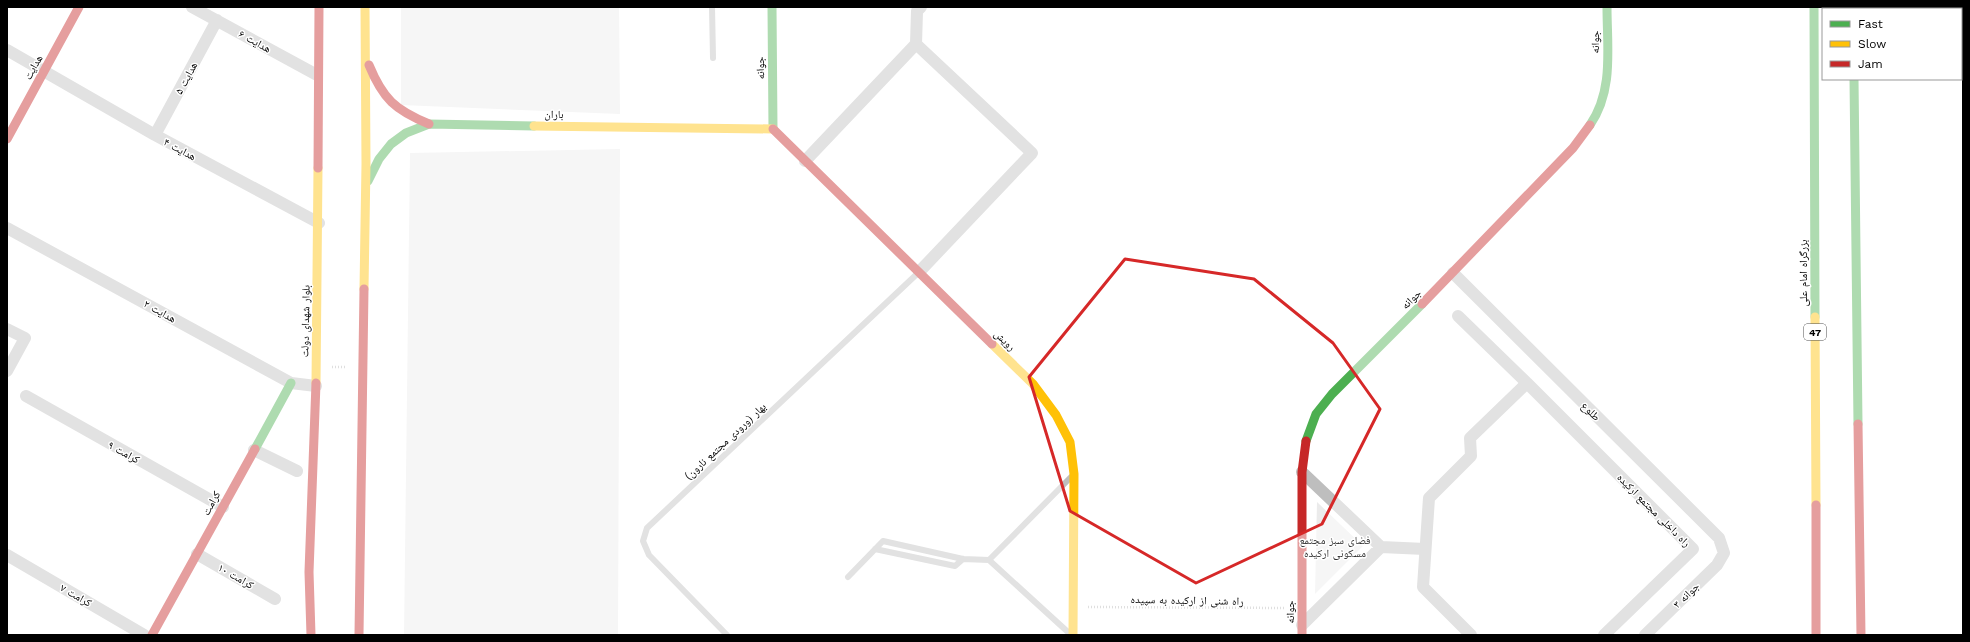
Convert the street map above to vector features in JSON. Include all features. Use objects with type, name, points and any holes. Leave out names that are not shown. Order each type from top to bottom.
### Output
[{"type":"main road","name":"هدایت","points":[[7,139],[79,7]]},
{"type":"main road","name":"بلوار شهدای دولت","points":[[311,635],[312,620],[309,572],[316,386],[319,222],[317,75],[319,7]]},
{"type":"main road","points":[[359,635],[361,367],[365,188],[365,7]]},
{"type":"main road","name":"جوانه","points":[[772,7],[773,129]]},
{"type":"main road","name":"جوانه","points":[[1302,630],[1302,472],[1306,442],[1316,414],[1332,394],[1453,274],[1573,148],[1589,127],[1602,104],[1606,83],[1607,7]]},
{"type":"main road","points":[[1809,7],[1814,29]]},
{"type":"main road","name":"بزرگراه امام علی","points":[[1814,7],[1816,635]]},
{"type":"main road","points":[[366,56],[378,87],[391,104],[405,115],[429,124]]},
{"type":"main road","points":[[1854,80],[1860,635]]},
{"type":"main road","name":"باران","points":[[365,188],[377,160],[390,144],[404,134],[429,124],[773,129]]},
{"type":"main road","name":"رویش","points":[[773,129],[1033,384],[1056,415],[1070,442],[1074,474],[1072,635]]},
{"type":"main road","name":"کرامت","points":[[152,635],[291,383]]},
{"type":"main road","points":[[312,620],[317,635]]},
{"type":"main road","points":[[354,635],[358,620]]},
{"type":"street","name":"هدایت ۶","points":[[192,7],[317,75]]},
{"type":"street","points":[[805,161],[916,44],[917,11],[921,7]]},
{"type":"street","name":"هدایت ۵","points":[[155,135],[217,20]]},
{"type":"street","points":[[916,44],[1032,154],[919,272]]},
{"type":"street","name":"هدایت ۴","points":[[7,50],[155,135],[319,222]]},
{"type":"street","name":"هدایت ۲","points":[[7,228],[291,383],[316,386]]},
{"type":"street","name":"طلوع","points":[[1453,274],[1719,538],[1724,553]]},
{"type":"street","name":"راه داخلی مجتمع ارکیده","points":[[1458,316],[1693,549],[1604,635]]},
{"type":"street","points":[[7,329],[25,338],[7,371]]},
{"type":"street","points":[[1471,635],[1423,587],[1429,498],[1471,456],[1470,438],[1527,383]]},
{"type":"street","name":"کرامت ۹","points":[[26,396],[223,507]]},
{"type":"street","points":[[254,450],[297,471]]},
{"type":"street","points":[[1302,472],[1381,547],[1425,549]]},
{"type":"street","points":[[1302,630],[1381,547]]},
{"type":"street","name":"جوانه ۳","points":[[1645,635],[1717,565],[1724,553]]},
{"type":"street","name":"کرامت ۱۰","points":[[197,554],[275,599]]},
{"type":"street","name":"کرامت ۷","points":[[7,555],[144,635]]},
{"type":"lane","points":[[712,7],[713,58]]},
{"type":"lane","name":"بهار (ورودی مجتمع نارون)","points":[[727,635],[649,555],[643,541],[647,528],[919,272]]},
{"type":"lane","points":[[988,560],[1074,474]]},
{"type":"lane","points":[[848,577],[875,549],[955,566],[963,559],[988,560],[1072,635]]},
{"type":"path","name":"راه شنی از ارکیده به سپیده","points":[[1073,606],[1302,609]]},
{"type":"highlighted area","points":[[1125,259],[1254,279],[1333,343],[1380,409],[1322,524],[1196,583],[1070,511],[1029,377]]},
{"type":"green space","points":[[401,7],[619,7],[620,114],[401,105]]},
{"type":"green space","points":[[620,149],[618,635],[404,635],[410,153]]},
{"type":"green space","name":"فضای سبز مجتمع مسکونی ارکیده","points":[[1317,502],[1363,546],[1315,594]]},
{"type":"traffic: fast","points":[[772,7],[773,129]]},
{"type":"traffic: fast","points":[[1590,125],[1598,112],[1606,83],[1608,68],[1607,7]]},
{"type":"traffic: fast","points":[[1814,7],[1815,317]]},
{"type":"traffic: fast","points":[[1854,80],[1858,424]]},
{"type":"traffic: fast","points":[[368,181],[379,159],[391,144],[406,133],[429,124],[534,126]]},
{"type":"traffic: fast","points":[[1306,441],[1316,414],[1332,394],[1422,304]]},
{"type":"traffic: fast","points":[[255,449],[291,383]]},
{"type":"traffic: slow","points":[[364,289],[366,164],[365,7]]},
{"type":"traffic: slow","points":[[534,126],[773,129]]},
{"type":"traffic: slow","points":[[316,383],[318,168]]},
{"type":"traffic: slow","points":[[1815,317],[1816,505]]},
{"type":"traffic: slow","points":[[992,344],[1033,384],[1056,415],[1070,442],[1074,474],[1073,635]]},
{"type":"traffic: jam","points":[[7,139],[79,7]]},
{"type":"traffic: jam","points":[[318,168],[319,7]]},
{"type":"traffic: jam","points":[[369,65],[380,87],[392,102],[407,114],[429,124]]},
{"type":"traffic: jam","points":[[1422,304],[1573,148],[1590,125]]},
{"type":"traffic: jam","points":[[773,129],[992,344]]},
{"type":"traffic: jam","points":[[359,635],[364,289]]},
{"type":"traffic: jam","points":[[311,635],[309,572],[316,383]]},
{"type":"traffic: jam","points":[[1858,424],[1861,635]]},
{"type":"traffic: jam","points":[[1302,635],[1302,472],[1306,441]]},
{"type":"traffic: jam","points":[[152,635],[255,449]]},
{"type":"traffic: jam","points":[[1816,505],[1816,635]]}]
